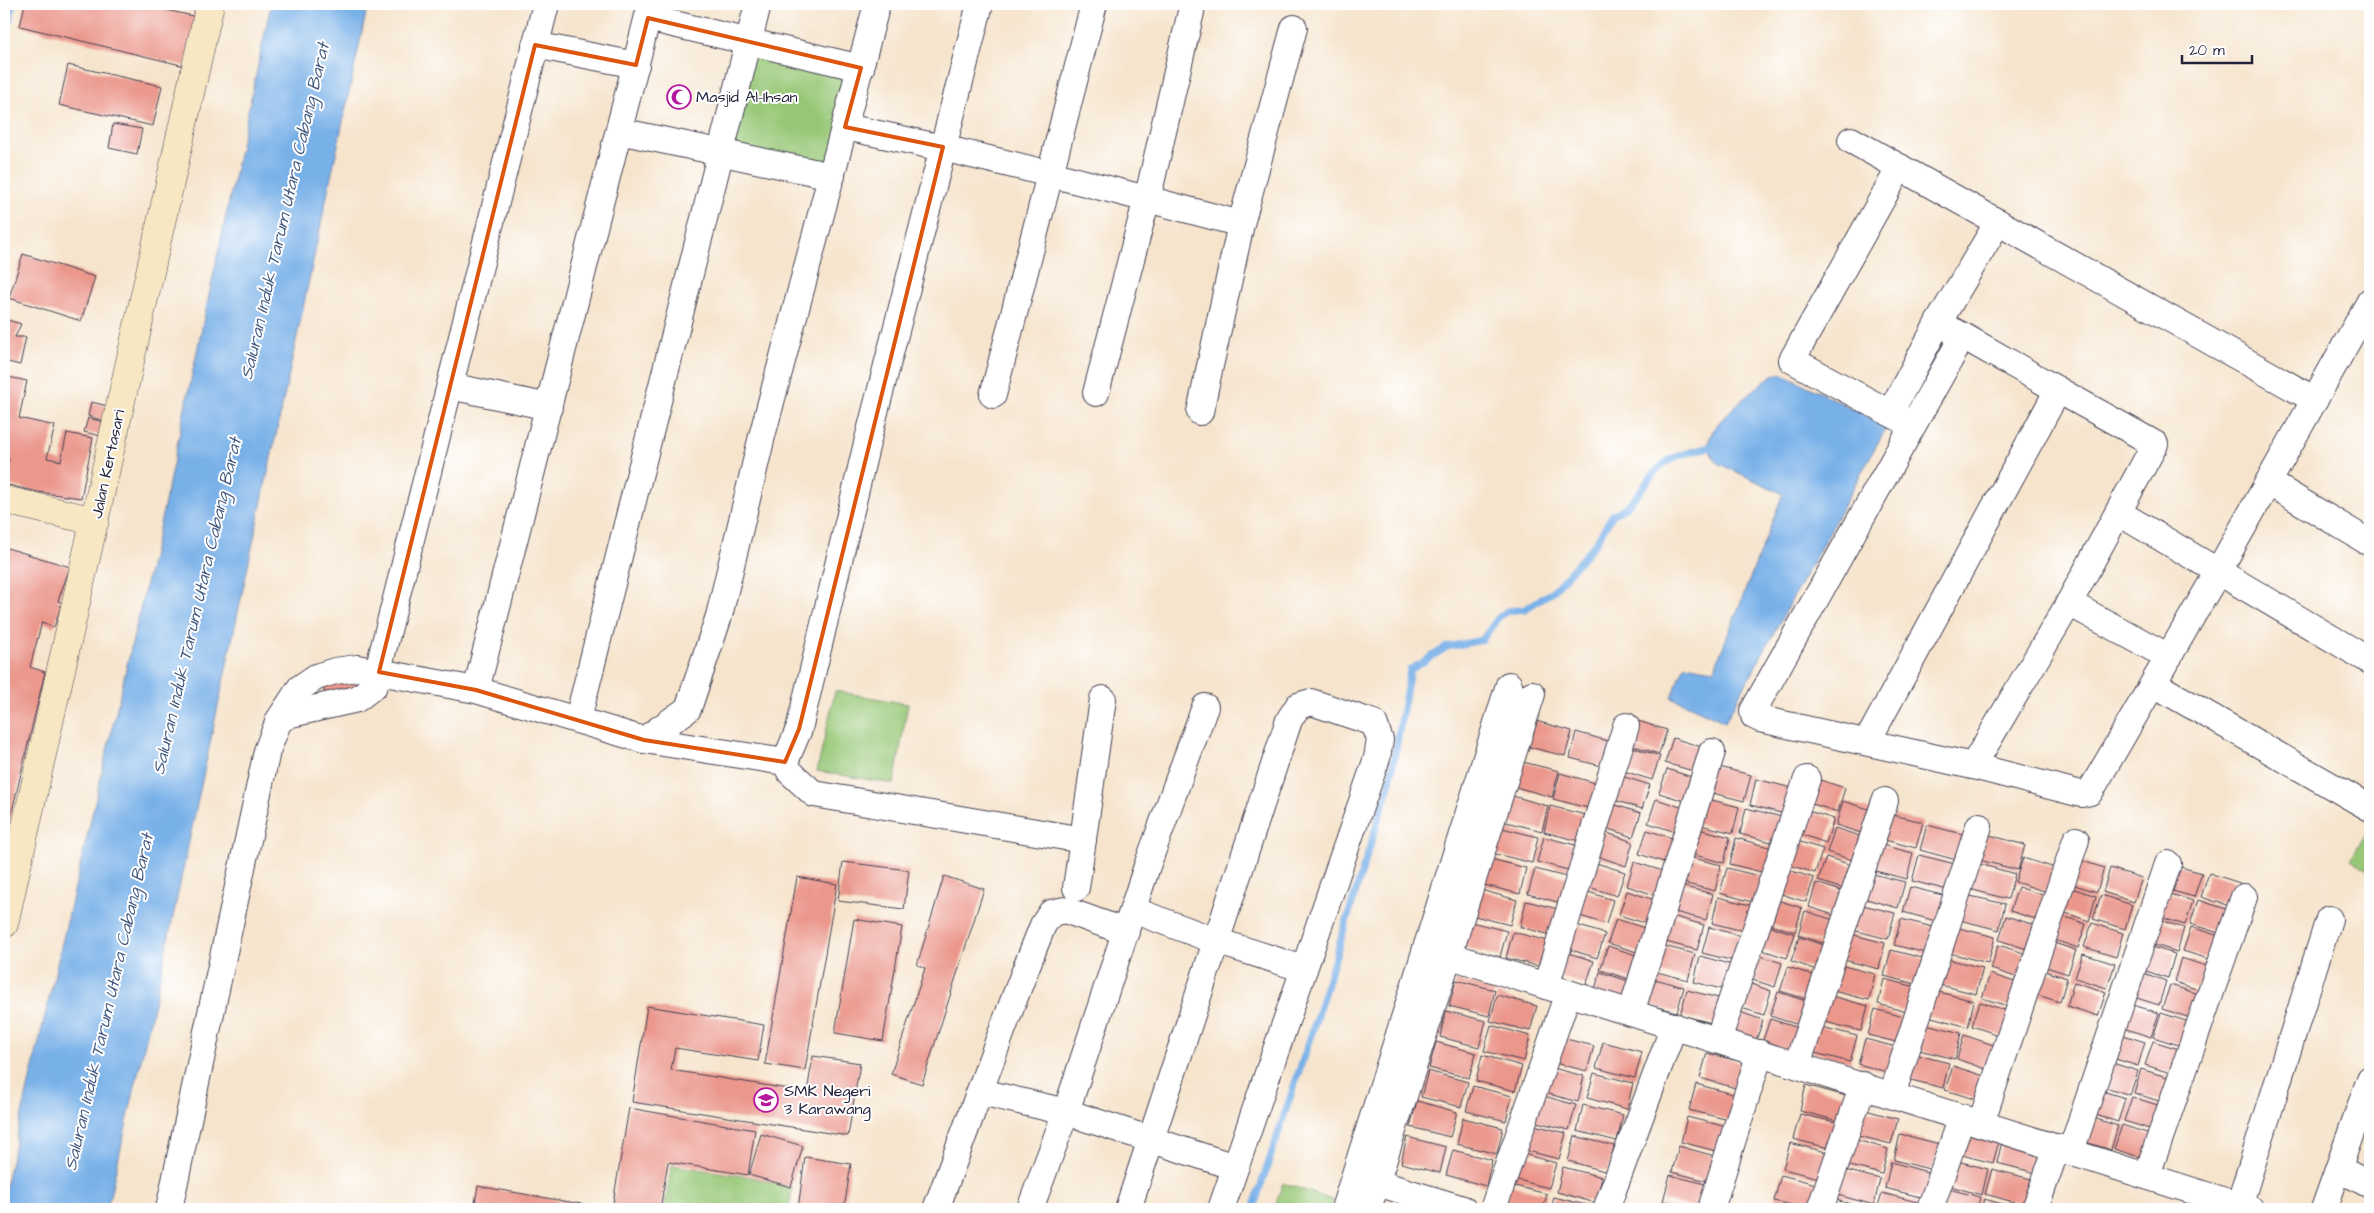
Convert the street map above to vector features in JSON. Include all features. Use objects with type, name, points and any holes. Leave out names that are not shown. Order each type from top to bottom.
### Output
[{"type":"street","name":"Jalan Kertasari","points":[[4,924],[210,4]]},
{"type":"street","points":[[379,672],[546,4]]},
{"type":"street","points":[[578,719],[758,4]]},
{"type":"street","points":[[644,740],[688,709],[719,616],[762,436],[877,4]]},
{"type":"street","points":[[980,4],[866,447],[799,729],[785,762],[790,772],[814,794],[1083,840]]},
{"type":"street","points":[[993,395],[1094,4]]},
{"type":"street","points":[[476,690],[650,11],[748,42],[861,68]]},
{"type":"street","points":[[1096,393],[1146,199],[1191,12]]},
{"type":"street","points":[[1200,412],[1241,224],[1294,28]]},
{"type":"street","points":[[535,45],[636,65]]},
{"type":"street","points":[[845,127],[943,147],[1241,224]]},
{"type":"street","points":[[619,131],[832,176]]},
{"type":"street","points":[[1851,140],[2315,400]]},
{"type":"street","points":[[1900,167],[1792,360],[1914,426]]},
{"type":"street","points":[[1890,413],[1938,323],[1998,222]]},
{"type":"street","points":[[1963,336],[1753,711],[1754,716],[1760,719],[1973,766],[2082,794],[2090,792],[2154,684],[2370,301]]},
{"type":"street","points":[[1938,323],[2155,444],[2069,603],[1973,766]]},
{"type":"street","points":[[450,386],[548,407]]},
{"type":"street","points":[[1867,742],[2058,390]]},
{"type":"street","points":[[2268,482],[2369,538]]},
{"type":"street","points":[[4,500],[95,521]]},
{"type":"street","points":[[2119,513],[2219,570],[2370,661]]},
{"type":"street","points":[[2069,603],[2169,657]]},
{"type":"street","points":[[169,1209],[267,751],[280,720],[300,688],[316,677],[335,671],[357,668],[476,690],[644,740],[785,762]]},
{"type":"street","points":[[2154,684],[2370,808]]},
{"type":"street","points":[[1344,1209],[1366,1179],[1521,689]]},
{"type":"street","points":[[1076,888],[1103,699]]},
{"type":"street","points":[[1128,1209],[1289,720],[1298,706],[1311,702],[1374,723],[1380,740],[1377,758],[1221,1209]]},
{"type":"street","points":[[1030,1209],[1066,1112],[1129,921],[1205,707]]},
{"type":"street","points":[[1494,1209],[1557,989],[1626,726]]},
{"type":"street","points":[[1631,1013],[1712,752]]},
{"type":"street","points":[[1718,1040],[1807,778]]},
{"type":"street","points":[[1797,1065],[1885,801]]},
{"type":"street","points":[[1892,1095],[1979,826]]},
{"type":"street","points":[[1930,1209],[1972,1120],[2076,840]]},
{"type":"street","points":[[2035,1209],[2064,1149],[2168,864]]},
{"type":"street","points":[[2147,1175],[2244,897]]},
{"type":"street","points":[[936,1209],[981,1092],[1009,1009],[1043,924],[1051,913],[1065,910],[1129,921],[1216,941],[1304,969]]},
{"type":"street","points":[[1437,952],[2147,1175],[2243,1208],[2329,919]]},
{"type":"street","points":[[1606,1209],[1674,1026]]},
{"type":"street","points":[[1711,1209],[1760,1053]]},
{"type":"street","points":[[2324,1209],[2370,1079]]},
{"type":"street","points":[[1820,1209],[1863,1086]]},
{"type":"street","points":[[981,1092],[1066,1112],[1236,1167]]},
{"type":"street","points":[[2338,1172],[2349,1174],[2370,1185]]},
{"type":"street","points":[[1366,1179],[1368,1209]]},
{"type":"street","points":[[1366,1179],[1463,1209]]},
{"type":"highlighted area","points":[[648,18],[861,68],[845,127],[943,147],[799,729],[785,762],[644,740],[476,690],[379,672],[535,45],[636,65]]},
{"type":"green space","points":[[748,42],[861,68],[832,176],[721,152]]},
{"type":"green space","points":[[835,691],[908,704],[894,784],[817,771]]},
{"type":"green space","points":[[2367,833],[2370,835],[2370,871],[2351,859]]},
{"type":"green space","points":[[672,1165],[750,1177],[792,1188],[789,1209],[664,1209]]},
{"type":"green space","points":[[1283,1183],[1333,1200],[1330,1209],[1274,1209]]},
{"type":"water","name":"Saluran Induk Tarum Utara Cabang Barat","points":[[271,4],[368,4],[161,973],[107,1209],[4,1209],[4,1191],[163,511]]},
{"type":"water","points":[[1776,374],[1783,374],[1887,426],[1725,722],[1671,697],[1685,665],[1714,670],[1783,494],[1718,463],[1709,448],[1711,434],[1725,416],[1755,389]]},
{"type":"building","points":[[25,4],[140,4],[197,17],[185,66],[20,26]]},
{"type":"building","points":[[68,65],[162,86],[153,126],[59,105]]},
{"type":"building","points":[[113,124],[142,129],[137,154],[109,148]]},
{"type":"building","points":[[23,254],[95,277],[81,321],[9,298]]},
{"type":"building","points":[[4,319],[21,324],[15,337],[26,337],[20,365],[4,361]]},
{"type":"building","points":[[4,376],[27,381],[19,418],[55,426],[47,458],[61,461],[67,433],[93,438],[81,498],[38,492],[4,484],[9,459],[4,458]]},
{"type":"building","points":[[91,402],[108,406],[104,421],[88,416]]},
{"type":"building","points":[[88,418],[104,422],[101,436],[84,432]]},
{"type":"building","points":[[4,547],[70,567],[58,601],[62,603],[54,627],[42,622],[30,667],[45,672],[5,841]]},
{"type":"building","points":[[362,673],[366,687],[326,697],[322,683]]},
{"type":"building","points":[[1532,720],[1572,731],[1565,756],[1525,746]]},
{"type":"building","points":[[1635,720],[1667,730],[1659,754],[1628,744]]},
{"type":"building","points":[[1576,732],[1615,743],[1609,768],[1570,758]]},
{"type":"building","points":[[1673,738],[1705,748],[1697,772],[1665,763]]},
{"type":"building","points":[[1628,746],[1660,756],[1652,780],[1621,770]]},
{"type":"building","points":[[1519,761],[1559,771],[1552,797],[1512,786]]},
{"type":"building","points":[[1711,765],[1751,775],[1744,801],[1705,791]]},
{"type":"building","points":[[1667,769],[1698,779],[1691,803],[1659,793]]},
{"type":"building","points":[[1560,773],[1599,784],[1592,809],[1553,799]]},
{"type":"building","points":[[1618,775],[1650,785],[1642,809],[1611,799]]},
{"type":"building","points":[[1814,778],[1845,788],[1838,812],[1806,802]]},
{"type":"building","points":[[1756,779],[1796,789],[1789,815],[1750,805]]},
{"type":"building","points":[[1509,795],[1548,806],[1542,831],[1502,821]]},
{"type":"building","points":[[1700,797],[1739,807],[1733,833],[1693,823]]},
{"type":"building","points":[[1656,799],[1687,809],[1679,833],[1648,823]]},
{"type":"building","points":[[1843,801],[1875,811],[1867,835],[1836,825]]},
{"type":"building","points":[[1609,803],[1641,813],[1633,837],[1602,827]]},
{"type":"building","points":[[1550,806],[1590,816],[1583,842],[1544,832]]},
{"type":"building","points":[[1746,808],[1786,818],[1779,844],[1740,834]]},
{"type":"building","points":[[1802,809],[1834,819],[1826,843],[1795,832]]},
{"type":"building","points":[[1884,813],[1923,822],[1916,848],[1877,838]]},
{"type":"building","points":[[1927,825],[1966,835],[1960,861],[1920,850]]},
{"type":"building","points":[[1498,827],[1538,837],[1532,863],[1492,853]]},
{"type":"building","points":[[1691,827],[1730,837],[1724,863],[1684,852]]},
{"type":"building","points":[[1835,828],[1866,838],[1859,862],[1827,852]]},
{"type":"building","points":[[1647,830],[1678,840],[1670,864],[1639,854]]},
{"type":"building","points":[[1602,831],[1633,842],[1626,866],[1594,855]]},
{"type":"building","points":[[1986,834],[2025,845],[2018,870],[1979,860]]},
{"type":"building","points":[[1544,837],[1583,847],[1576,872],[1537,862]]},
{"type":"building","points":[[1736,838],[1776,849],[1769,874],[1730,864]]},
{"type":"building","points":[[1791,839],[1823,849],[1815,873],[1783,863]]},
{"type":"building","points":[[1874,843],[1913,853],[1907,879],[1867,869]]},
{"type":"building","points":[[1682,855],[1721,865],[1715,891],[1675,881]]},
{"type":"building","points":[[1919,855],[1959,865],[1952,891],[1912,881]]},
{"type":"building","points":[[1826,857],[1858,867],[1850,891],[1818,881]]},
{"type":"building","points":[[1487,858],[1526,868],[1520,894],[1480,884]]},
{"type":"building","points":[[2023,858],[2055,868],[2047,892],[2015,882]]},
{"type":"building","points":[[2073,858],[2104,868],[2097,892],[2065,882]]},
{"type":"building","points":[[843,862],[909,870],[904,909],[838,901]]},
{"type":"building","points":[[1593,862],[1625,872],[1617,896],[1586,886]]},
{"type":"building","points":[[1634,862],[1666,872],[1658,896],[1627,886]]},
{"type":"building","points":[[1976,863],[2015,874],[2008,899],[1969,889]]},
{"type":"building","points":[[2170,864],[2202,873],[2194,897],[2162,888]]},
{"type":"building","points":[[1727,868],[1767,878],[1760,904],[1720,893]]},
{"type":"building","points":[[1782,868],[1814,878],[1806,902],[1775,892]]},
{"type":"building","points":[[2110,868],[2142,878],[2134,902],[2103,892]]},
{"type":"building","points":[[1535,869],[1574,879],[1568,905],[1528,894]]},
{"type":"building","points":[[1865,872],[1905,882],[1898,908],[1859,897]]},
{"type":"building","points":[[2209,873],[2240,883],[2233,907],[2201,897]]},
{"type":"building","points":[[944,876],[984,889],[922,1084],[891,1074],[925,968],[917,965]]},
{"type":"building","points":[[797,877],[837,884],[805,1070],[765,1064]]},
{"type":"building","points":[[1816,883],[1848,893],[1840,917],[1809,907]]},
{"type":"building","points":[[1673,884],[1713,894],[1706,920],[1667,910]]},
{"type":"building","points":[[2065,886],[2096,896],[2089,921],[2057,910]]},
{"type":"building","points":[[1910,887],[1950,897],[1943,923],[1903,912]]},
{"type":"building","points":[[2018,887],[2049,897],[2042,921],[2010,911]]},
{"type":"building","points":[[1477,889],[1517,900],[1510,925],[1471,915]]},
{"type":"building","points":[[1582,890],[1613,900],[1606,924],[1574,914]]},
{"type":"building","points":[[1627,891],[1658,901],[1651,925],[1619,915]]},
{"type":"building","points":[[2161,891],[2193,901],[2185,925],[2154,915]]},
{"type":"building","points":[[1966,895],[2005,904],[1999,930],[1960,920]]},
{"type":"building","points":[[2101,895],[2132,905],[2125,929],[2093,919]]},
{"type":"building","points":[[1718,897],[1758,907],[1751,933],[1712,923]]},
{"type":"building","points":[[1771,898],[1802,908],[1795,932],[1763,922]]},
{"type":"building","points":[[2198,900],[2229,910],[2222,934],[2190,924]]},
{"type":"building","points":[[1526,901],[1566,911],[1559,937],[1520,927]]},
{"type":"building","points":[[1855,903],[1895,913],[1888,939],[1849,929]]},
{"type":"building","points":[[1805,911],[1837,921],[1829,945],[1798,935]]},
{"type":"building","points":[[2054,913],[2086,924],[2078,948],[2046,937]]},
{"type":"building","points":[[1665,914],[1704,925],[1697,950],[1658,940]]},
{"type":"building","points":[[2006,916],[2038,926],[2030,950],[1999,940]]},
{"type":"building","points":[[2153,918],[2184,928],[2177,952],[2145,942]]},
{"type":"building","points":[[854,919],[902,927],[883,1041],[835,1033]]},
{"type":"building","points":[[1616,919],[1648,929],[1640,953],[1608,943]]},
{"type":"building","points":[[1901,919],[1941,929],[1934,955],[1894,945]]},
{"type":"building","points":[[1467,921],[1507,931],[1500,957],[1460,946]]},
{"type":"building","points":[[2092,923],[2123,933],[2116,957],[2084,947]]},
{"type":"building","points":[[1573,924],[1605,934],[1597,958],[1565,948]]},
{"type":"building","points":[[1763,924],[1795,934],[1787,958],[1756,948]]},
{"type":"building","points":[[1709,927],[1748,938],[1742,963],[1702,953]]},
{"type":"building","points":[[1955,927],[1995,937],[1988,963],[1949,953]]},
{"type":"building","points":[[2191,927],[2222,937],[2215,961],[2183,951]]},
{"type":"building","points":[[1513,932],[1552,942],[1546,968],[1506,958]]},
{"type":"building","points":[[1846,933],[1885,943],[1879,969],[1840,959]]},
{"type":"building","points":[[1799,937],[1830,947],[1822,972],[1791,961]]},
{"type":"building","points":[[2044,940],[2076,950],[2068,974],[2037,964]]},
{"type":"building","points":[[1656,944],[1695,954],[1688,980],[1649,970]]},
{"type":"building","points":[[2143,944],[2175,954],[2168,978],[2136,968]]},
{"type":"building","points":[[1998,945],[2030,955],[2022,979],[1991,969]]},
{"type":"building","points":[[1608,946],[1639,956],[1632,980],[1600,970]]},
{"type":"building","points":[[1891,950],[1930,960],[1924,986],[1884,976]]},
{"type":"building","points":[[1562,951],[1594,961],[1586,985],[1554,975]]},
{"type":"building","points":[[1751,953],[1782,963],[1775,987],[1743,977]]},
{"type":"building","points":[[2083,954],[2115,964],[2107,988],[2075,978]]},
{"type":"building","points":[[1700,956],[1740,967],[1733,992],[1694,982]]},
{"type":"building","points":[[1943,958],[1983,968],[1976,994],[1937,984]]},
{"type":"building","points":[[2181,958],[2213,968],[2206,992],[2174,982]]},
{"type":"building","points":[[1836,964],[1875,974],[1869,1000],[1829,990]]},
{"type":"building","points":[[1788,967],[1819,977],[1812,1001],[1780,991]]},
{"type":"building","points":[[2035,968],[2067,978],[2060,1002],[2028,992]]},
{"type":"building","points":[[2135,970],[2166,981],[2159,1005],[2127,995]]},
{"type":"building","points":[[1600,972],[1632,982],[1624,1006],[1593,996]]},
{"type":"building","points":[[1990,974],[2021,984],[2014,1008],[1982,998]]},
{"type":"building","points":[[1644,976],[1684,987],[1677,1012],[1637,1002]]},
{"type":"building","points":[[1884,979],[1924,989],[1917,1015],[1878,1004]]},
{"type":"building","points":[[1456,980],[1495,990],[1489,1016],[1449,1006]]},
{"type":"building","points":[[1740,980],[1771,991],[1764,1015],[1732,1005]]},
{"type":"building","points":[[2074,982],[2106,992],[2098,1016],[2067,1006]]},
{"type":"building","points":[[2170,985],[2202,995],[2194,1019],[2162,1009]]},
{"type":"building","points":[[1687,990],[1726,1000],[1720,1025],[1680,1015]]},
{"type":"building","points":[[1935,991],[1974,1001],[1968,1027],[1928,1016]]},
{"type":"building","points":[[1778,992],[1809,1002],[1802,1026],[1770,1016]]},
{"type":"building","points":[[1497,995],[1537,1006],[1530,1031],[1490,1021]]},
{"type":"building","points":[[1828,995],[1868,1006],[1861,1031],[1821,1021]]},
{"type":"building","points":[[1980,1002],[2011,1012],[2004,1037],[1972,1026]]},
{"type":"building","points":[[2127,1003],[2159,1013],[2151,1037],[2120,1027]]},
{"type":"building","points":[[647,1006],[764,1025],[758,1061],[675,1048],[671,1070],[807,1092],[813,1056],[860,1063],[848,1136],[632,1102]]},
{"type":"building","points":[[1731,1009],[1763,1020],[1755,1044],[1724,1034]]},
{"type":"building","points":[[1875,1009],[1914,1020],[1908,1045],[1868,1035]]},
{"type":"building","points":[[1446,1011],[1486,1021],[1479,1047],[1440,1037]]},
{"type":"building","points":[[2161,1013],[2192,1023],[2185,1047],[2153,1037]]},
{"type":"building","points":[[1770,1019],[1802,1029],[1794,1053],[1762,1043]]},
{"type":"building","points":[[1922,1023],[1961,1033],[1955,1059],[1915,1049]]},
{"type":"building","points":[[1491,1025],[1530,1036],[1524,1061],[1484,1051]]},
{"type":"building","points":[[1818,1026],[1857,1036],[1850,1062],[1811,1052]]},
{"type":"building","points":[[2114,1032],[2145,1042],[2138,1066],[2106,1056]]},
{"type":"building","points":[[1964,1035],[1996,1046],[1988,1070],[1957,1059]]},
{"type":"building","points":[[1554,1036],[1594,1046],[1587,1071],[1547,1061]]},
{"type":"building","points":[[1865,1039],[1904,1049],[1898,1075],[1858,1064]]},
{"type":"building","points":[[2153,1041],[2185,1051],[2177,1075],[2145,1065]]},
{"type":"building","points":[[1436,1042],[1476,1053],[1469,1078],[1429,1068]]},
{"type":"building","points":[[1603,1042],[1642,1052],[1635,1078],[1596,1068]]},
{"type":"building","points":[[1707,1053],[1746,1063],[1739,1089],[1700,1078]]},
{"type":"building","points":[[1910,1053],[1949,1063],[1943,1088],[1903,1078]]},
{"type":"building","points":[[1482,1055],[1522,1066],[1515,1091],[1476,1081]]},
{"type":"building","points":[[2106,1061],[2138,1071],[2130,1095],[2099,1085]]},
{"type":"building","points":[[1545,1066],[1584,1076],[1578,1102],[1538,1091]]},
{"type":"building","points":[[1953,1066],[1984,1076],[1977,1100],[1945,1090]]},
{"type":"building","points":[[2141,1069],[2173,1079],[2165,1103],[2134,1093]]},
{"type":"building","points":[[1428,1071],[1468,1082],[1461,1107],[1421,1097]]},
{"type":"building","points":[[1594,1073],[1633,1083],[1627,1109],[1587,1098]]},
{"type":"building","points":[[1696,1084],[1736,1095],[1729,1120],[1689,1110]]},
{"type":"building","points":[[1806,1085],[1846,1096],[1839,1121],[1800,1111]]},
{"type":"building","points":[[1473,1086],[1512,1096],[1506,1121],[1466,1111]]},
{"type":"building","points":[[2093,1088],[2125,1098],[2118,1122],[2086,1112]]},
{"type":"building","points":[[1536,1094],[1576,1105],[1569,1130],[1529,1120]]},
{"type":"building","points":[[2132,1097],[2164,1107],[2156,1131],[2124,1121]]},
{"type":"building","points":[[1417,1101],[1457,1112],[1450,1137],[1410,1127]]},
{"type":"building","points":[[1583,1105],[1623,1115],[1617,1141],[1577,1131]]},
{"type":"building","points":[[629,1108],[755,1130],[748,1175],[668,1162],[660,1209],[612,1209]]},
{"type":"building","points":[[1858,1108],[1898,1119],[1891,1144],[1851,1134]]},
{"type":"building","points":[[1800,1114],[1840,1123],[1833,1149],[1793,1139]]},
{"type":"building","points":[[2087,1116],[2118,1126],[2111,1150],[2079,1140]]},
{"type":"building","points":[[1687,1117],[1727,1127],[1720,1152],[1681,1142]]},
{"type":"building","points":[[1463,1118],[1503,1128],[1497,1154],[1457,1144]]},
{"type":"building","points":[[1526,1123],[1566,1133],[1559,1159],[1520,1149]]},
{"type":"building","points":[[2122,1125],[2153,1135],[2146,1159],[2114,1149]]},
{"type":"building","points":[[1960,1127],[2000,1137],[1993,1163],[1954,1153]]},
{"type":"building","points":[[761,1134],[803,1146],[791,1187],[749,1175]]},
{"type":"building","points":[[1900,1134],[1940,1144],[1933,1170],[1894,1160]]},
{"type":"building","points":[[1575,1136],[1614,1146],[1608,1172],[1568,1161]]},
{"type":"building","points":[[1407,1137],[1446,1147],[1440,1173],[1401,1163]]},
{"type":"building","points":[[2003,1137],[2043,1147],[2036,1173],[1997,1163]]},
{"type":"building","points":[[1849,1138],[1888,1149],[1882,1174],[1842,1164]]},
{"type":"building","points":[[1790,1143],[1830,1153],[1823,1179],[1783,1169]]},
{"type":"building","points":[[1679,1146],[1718,1157],[1711,1182],[1672,1172]]},
{"type":"building","points":[[1453,1150],[1492,1160],[1486,1186],[1446,1175]]},
{"type":"building","points":[[1516,1152],[1556,1163],[1549,1188],[1510,1178]]},
{"type":"building","points":[[805,1157],[851,1164],[844,1209],[798,1209]]},
{"type":"building","points":[[1949,1159],[1988,1169],[1982,1195],[1942,1184]]},
{"type":"building","points":[[1891,1162],[1931,1173],[1924,1198],[1885,1188]]},
{"type":"building","points":[[1563,1167],[1602,1177],[1596,1203],[1557,1192]]},
{"type":"building","points":[[1841,1169],[1880,1179],[1874,1205],[1834,1194]]},
{"type":"building","points":[[1992,1169],[2031,1179],[2024,1205],[1985,1194]]},
{"type":"building","points":[[1670,1175],[1709,1185],[1703,1209],[1663,1201]]},
{"type":"building","points":[[1781,1175],[1820,1185],[1809,1209],[1774,1201]]},
{"type":"building","points":[[1507,1184],[1547,1194],[1543,1209],[1500,1209]]},
{"type":"building","points":[[478,1186],[604,1208],[604,1209],[474,1209]]},
{"type":"building","points":[[1940,1187],[1980,1197],[1977,1209],[1934,1209]]},
{"type":"building","points":[[1882,1193],[1921,1203],[1920,1209],[1877,1209]]},
{"type":"building","points":[[1554,1197],[1594,1207],[1593,1209],[1551,1209]]},
{"type":"building","points":[[1828,1198],[1870,1209],[1825,1209]]},
{"type":"building","points":[[1984,1199],[2021,1209],[1981,1209]]},
{"type":"building","points":[[1661,1205],[1676,1209],[1660,1209]]},
{"type":"waterway","points":[[4,44],[13,4]]},
{"type":"waterway","points":[[1253,1209],[1312,1032],[1390,782],[1410,670],[1447,647],[1482,640],[1498,618],[1507,611],[1525,609],[1552,592],[1595,544],[1613,514],[1627,506],[1662,465],[1679,456],[1709,447]]},
{"type":"place","name":"Masjid Al-Ihsan","points":[[679,97]]},
{"type":"place","name":"SMK Negeri 3 Karawang","points":[[766,1100]]}]
